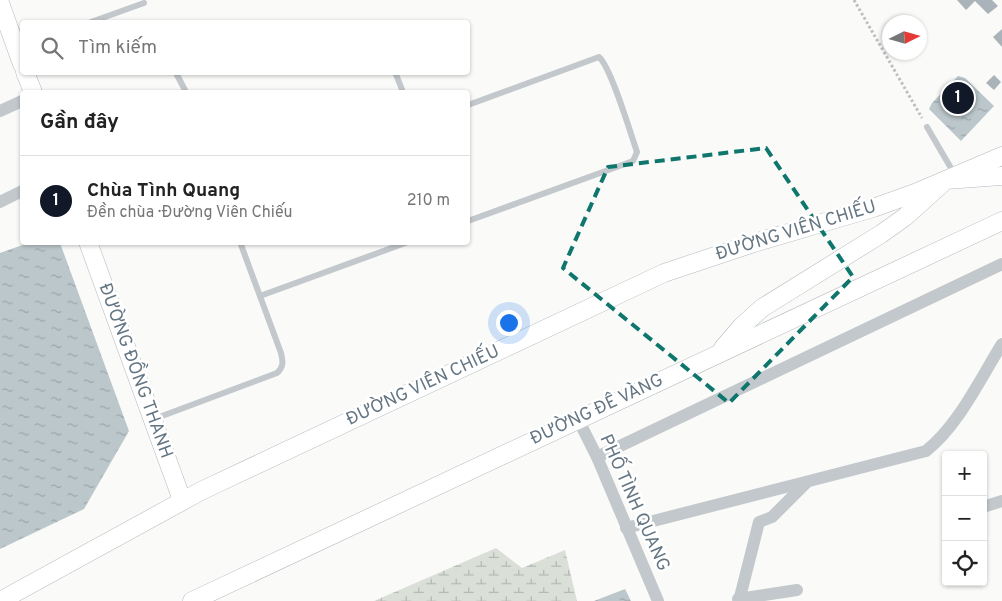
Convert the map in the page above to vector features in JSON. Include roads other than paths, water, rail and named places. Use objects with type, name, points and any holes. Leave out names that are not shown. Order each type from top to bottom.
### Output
[{"type":"street","points":[[0,3],[20,52]]},
{"type":"street","points":[[26,75],[32,90]]},
{"type":"street","points":[[0,111],[20,102]]},
{"type":"street","name":"ĐƯỜNG VIÊN CHIẾU","points":[[0,601],[182,500],[664,274],[746,245],[873,208],[1002,156]]},
{"type":"street","points":[[718,353],[741,327],[762,308],[881,234],[905,217],[951,178],[1002,176]]},
{"type":"street","points":[[0,202],[20,192]]},
{"type":"street","name":"ĐƯỜNG ĐÊ VÀNG","points":[[192,601],[1002,221]]},
{"type":"street","name":"ĐƯỜNG ĐỒNG THANH","points":[[89,245],[182,500]]},
{"type":"street","points":[[597,457],[1002,264]]},
{"type":"street","points":[[626,528],[926,451],[951,426],[1002,344]]},
{"type":"street","name":"PHỐ TÌNH QUANG","points":[[578,419],[597,457],[658,601]]},
{"type":"street","points":[[797,590],[738,600],[759,522],[772,517],[807,482]]},
{"type":"street","points":[[987,506],[1002,501]]},
{"type":"lane","points":[[97,20],[144,3]]},
{"type":"lane","points":[[470,104],[599,58],[604,62],[610,76],[637,152],[633,160],[470,220]]},
{"type":"lane","points":[[177,75],[185,90]]},
{"type":"lane","points":[[397,75],[402,90]]},
{"type":"lane","points":[[927,127],[951,178]]},
{"type":"lane","points":[[153,419],[281,370],[283,361],[281,353],[241,245]]},
{"type":"lane","points":[[260,296],[400,245]]},
{"type":"water","points":[[958,76],[965,78],[994,106],[961,141],[929,109],[932,103]]},
{"type":"water","points":[[22,245],[61,245],[129,431],[84,509],[0,549],[0,253]]},
{"type":"water","points":[[625,589],[631,601],[594,601]]},
{"type":"place","name":"Chùa Tình Quang","points":[[958,98]]}]
